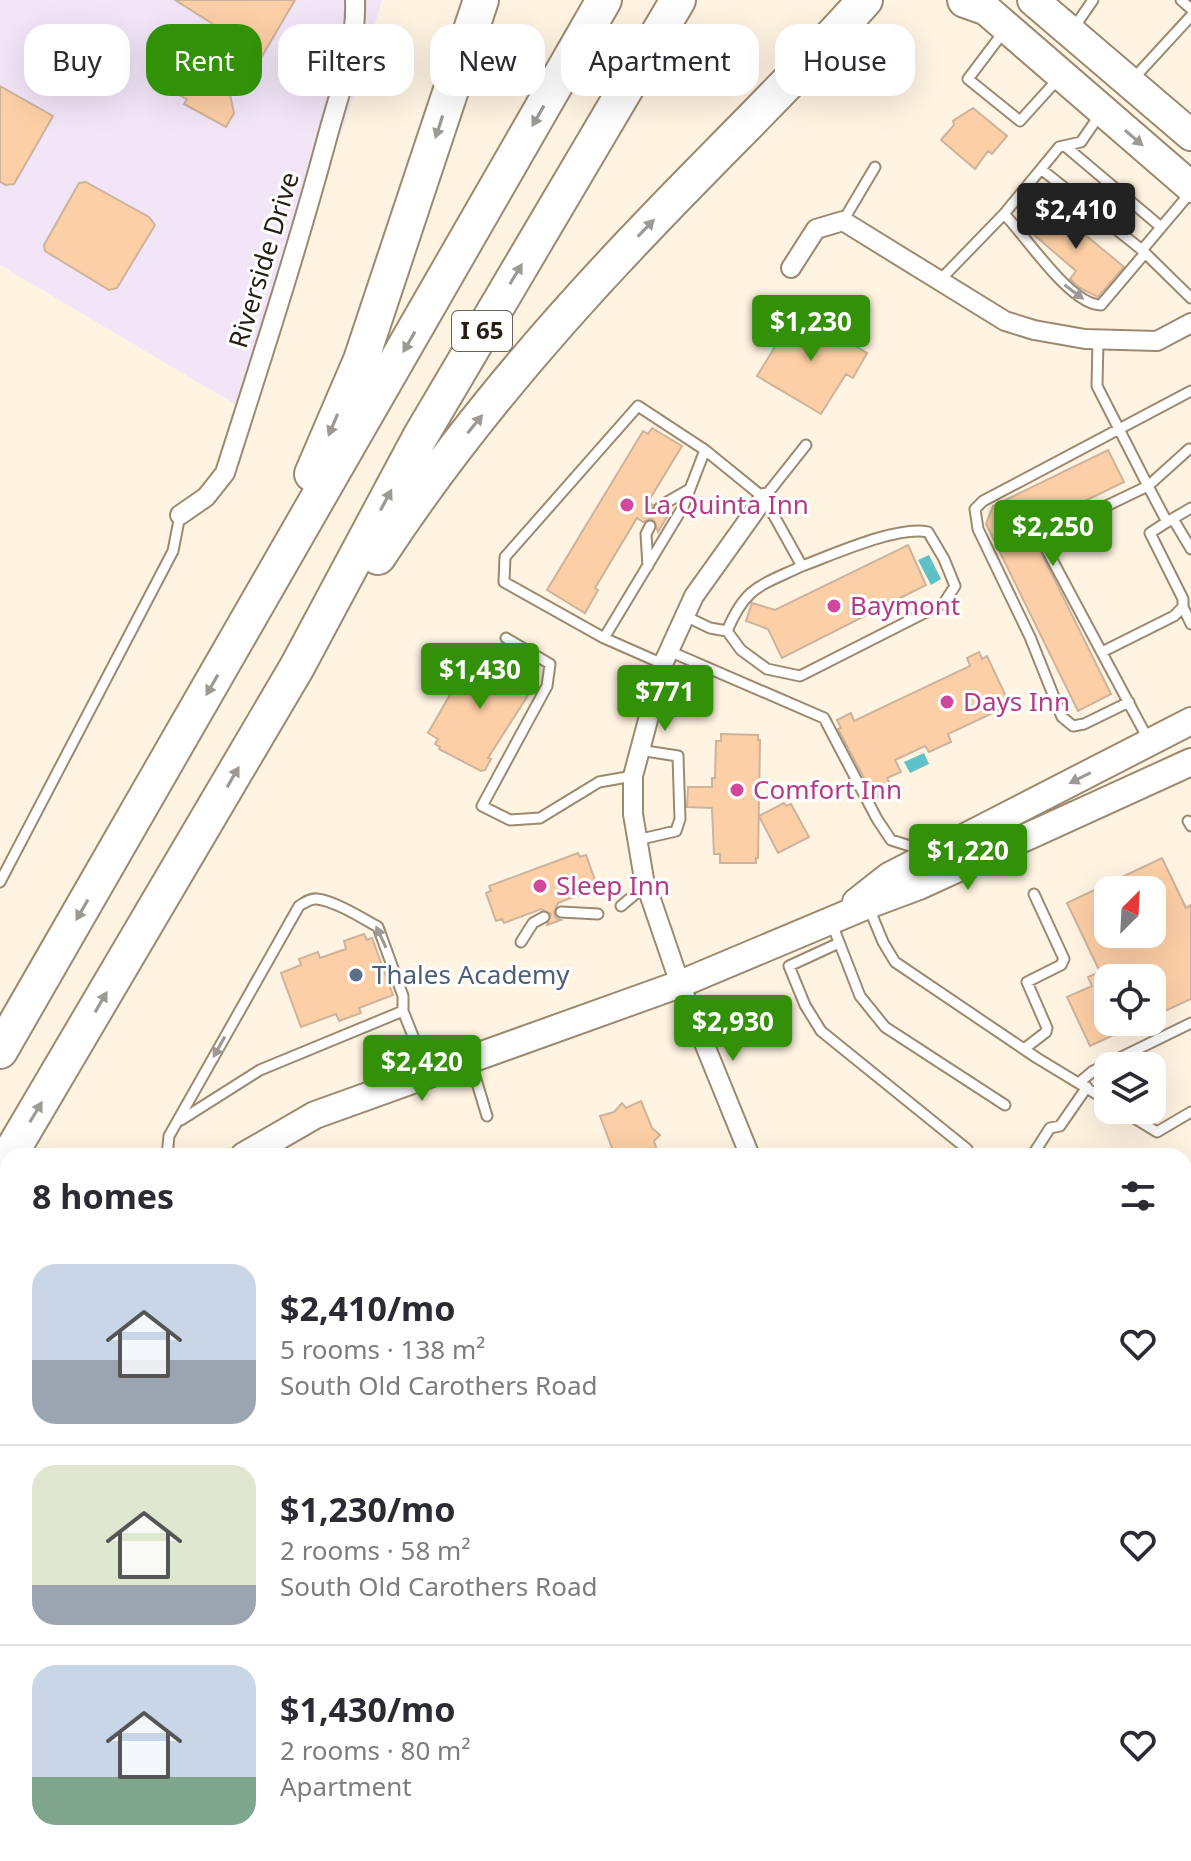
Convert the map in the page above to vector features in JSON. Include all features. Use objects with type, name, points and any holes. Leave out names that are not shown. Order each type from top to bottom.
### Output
[{"type":"highway","points":[[251,617],[361,360],[481,0]]},
{"type":"highway","name":"I 65","points":[[0,1051],[604,0]]},
{"type":"highway","name":"I 65","points":[[14,1148],[297,667],[420,437],[678,0]]},
{"type":"highway","points":[[843,24],[865,0]]},
{"type":"highway","points":[[858,24],[885,0]]},
{"type":"highway","points":[[297,667],[414,503],[550,332],[644,229],[775,95]]},
{"type":"main road","points":[[1033,0],[1191,135]]},
{"type":"main road","points":[[982,8],[1191,189]]},
{"type":"main road","points":[[835,932],[889,876],[1191,721]]},
{"type":"main road","points":[[1150,742],[1167,773]]},
{"type":"main road","points":[[258,1148],[315,1115],[680,984],[835,932],[868,905],[919,886],[1191,762]]},
{"type":"street","name":"Riverside Drive","points":[[180,515],[206,497],[225,473],[313,190],[351,49],[355,0]]},
{"type":"street","points":[[791,268],[816,229],[843,221],[1005,321],[1034,330],[1098,339],[1157,341],[1191,323]]},
{"type":"street","points":[[747,1148],[680,984],[646,885],[633,814],[633,776],[666,657],[694,596],[764,498]]},
{"type":"lane","points":[[1071,32],[1093,0]]},
{"type":"lane","points":[[1181,0],[1191,9]]},
{"type":"lane","points":[[982,8],[968,79],[1020,121],[1062,75]]},
{"type":"lane","points":[[1131,82],[1191,16]]},
{"type":"lane","points":[[940,280],[1004,214],[1059,147],[1081,142],[1103,110]]},
{"type":"lane","points":[[1065,146],[1161,227]]},
{"type":"lane","points":[[843,221],[875,167]]},
{"type":"lane","points":[[1041,169],[1144,251],[1191,298]]},
{"type":"lane","points":[[1004,214],[1055,276],[1092,305],[1101,305],[1191,189]]},
{"type":"lane","points":[[1098,339],[1097,386],[1148,486],[1191,549]]},
{"type":"lane","points":[[1129,702],[1084,724],[1073,726],[1062,717],[1030,637],[978,529],[975,509],[983,501],[1118,427],[1191,391]]},
{"type":"lane","points":[[802,566],[764,498],[705,450],[638,406],[505,557],[504,582],[604,638],[666,657],[824,718],[891,840],[933,853]]},
{"type":"lane","points":[[764,498],[806,445]]},
{"type":"lane","points":[[1150,742],[1048,552],[1054,531],[1148,486],[1189,449]]},
{"type":"lane","points":[[604,638],[683,507],[705,450]]},
{"type":"lane","points":[[659,509],[690,489]]},
{"type":"lane","points":[[1191,508],[1150,533],[1183,599],[1183,607],[1191,624]]},
{"type":"lane","points":[[0,882],[173,551],[180,515]]},
{"type":"lane","points":[[648,566],[646,534],[650,526]]},
{"type":"lane","points":[[685,616],[710,628],[727,631],[741,650],[767,669],[800,676],[944,603],[955,586],[928,532],[917,530],[863,544],[802,566],[745,596],[737,605],[727,631]]},
{"type":"lane","points":[[1102,652],[1174,616],[1183,607]]},
{"type":"lane","points":[[506,638],[550,664],[547,686],[482,806],[510,820],[540,818],[599,782],[633,776]]},
{"type":"lane","points":[[637,840],[676,831],[680,819],[678,756],[639,750]]},
{"type":"lane","points":[[621,906],[646,885]]},
{"type":"lane","points":[[1024,1049],[1047,1028],[1027,982],[1061,965],[1064,959],[1034,894]]},
{"type":"lane","points":[[166,1148],[177,1122],[299,906],[308,900],[317,899],[378,927],[403,996],[403,1011],[428,1075]]},
{"type":"lane","points":[[868,905],[895,962],[1024,1049],[1094,1092]]},
{"type":"lane","points":[[561,912],[598,914]]},
{"type":"lane","points":[[521,942],[533,923],[544,917]]},
{"type":"lane","points":[[966,1148],[821,1031],[805,1005],[789,966],[835,932],[860,996],[885,1027],[1005,1105]]},
{"type":"lane","points":[[177,1122],[260,1070],[403,1011]]},
{"type":"lane","points":[[1037,1148],[1050,1128],[1060,1126],[1093,1071],[1191,1023]]},
{"type":"lane","points":[[470,1059],[487,1116]]},
{"type":"lane","points":[[1144,1124],[1157,1132],[1191,1112]]},
{"type":"shaded area","points":[[0,0],[382,0],[375,24],[278,24],[278,96],[353,96],[345,124],[299,234],[245,410],[0,265]]},
{"type":"water","points":[[929,555],[941,579],[931,585],[918,560]]},
{"type":"water","points":[[924,753],[929,764],[910,773],[904,762]]},
{"type":"building","points":[[175,0],[295,0],[281,24],[278,24],[262,56],[262,24],[213,24]]},
{"type":"building","points":[[0,86],[53,116],[14,184],[6,185],[0,182]]},
{"type":"building","points":[[181,96],[230,96],[234,113],[226,127],[184,104],[187,99]]},
{"type":"building","points":[[973,108],[1007,136],[992,154],[988,151],[975,169],[941,140],[954,125],[953,121]]},
{"type":"building","points":[[86,182],[149,217],[155,225],[117,288],[109,290],[45,251],[44,245],[79,183]]},
{"type":"building","points":[[1047,203],[1124,267],[1098,297],[1070,279],[1076,271],[1026,228]]},
{"type":"building","points":[[797,311],[867,353],[853,378],[846,374],[821,414],[757,376]]},
{"type":"building","points":[[652,428],[682,446],[648,502],[653,505],[655,515],[668,515],[658,532],[654,520],[643,522],[637,518],[595,588],[598,590],[585,613],[547,590],[643,431],[648,434]]},
{"type":"building","points":[[1108,450],[1124,482],[1029,528],[1111,694],[1078,711],[986,524],[993,506]]},
{"type":"building","name":"Baymont","points":[[908,545],[926,585],[782,658],[768,629],[746,621],[752,603],[775,610]]},
{"type":"building","points":[[979,652],[982,659],[987,656],[1010,705],[948,734],[951,742],[929,752],[925,746],[895,760],[901,772],[887,778],[893,790],[878,797],[872,784],[869,786],[863,776],[838,729],[841,728],[837,720],[851,713],[854,721],[970,666],[967,658]]},
{"type":"building","points":[[474,653],[484,659],[487,655],[535,684],[488,758],[491,759],[485,770],[481,771],[439,749],[435,744],[438,739],[428,733]]},
{"type":"building","points":[[721,734],[758,735],[760,740],[756,863],[720,863],[720,854],[714,854],[712,808],[687,807],[688,787],[712,787],[716,741],[721,741]]},
{"type":"building","points":[[784,803],[786,806],[791,804],[809,837],[778,853],[759,816]]},
{"type":"building","points":[[578,853],[580,857],[586,855],[596,883],[590,886],[592,890],[558,903],[554,912],[556,918],[561,920],[547,925],[551,914],[541,909],[504,923],[502,919],[496,921],[486,893],[491,891],[489,886]]},
{"type":"building","points":[[1162,858],[1186,908],[1191,905],[1191,999],[1166,1011],[1166,964],[1096,964],[1067,903],[1094,890],[1094,948],[1166,948],[1166,876],[1124,876]]},
{"type":"building","points":[[364,934],[367,940],[372,938],[393,995],[359,1008],[361,1013],[339,1021],[336,1014],[301,1027],[281,973],[301,965],[299,959],[318,952],[320,958],[346,949],[344,941]]},
{"type":"building","points":[[1094,974],[1094,1036],[1112,1036],[1090,1046],[1067,997],[1092,986],[1088,977]]},
{"type":"building","points":[[641,1101],[652,1128],[660,1135],[654,1141],[656,1148],[612,1148],[600,1116],[614,1112],[622,1103],[626,1108]]},
{"type":"place","name":"La Quinta Inn","points":[[627,505]]},
{"type":"place","name":"Baymont","points":[[834,606]]},
{"type":"place","name":"Days Inn","points":[[947,702]]},
{"type":"place","name":"Comfort Inn","points":[[737,790]]},
{"type":"place","name":"Sleep Inn","points":[[540,886]]},
{"type":"place","name":"Thales Academy","points":[[356,975]]}]
